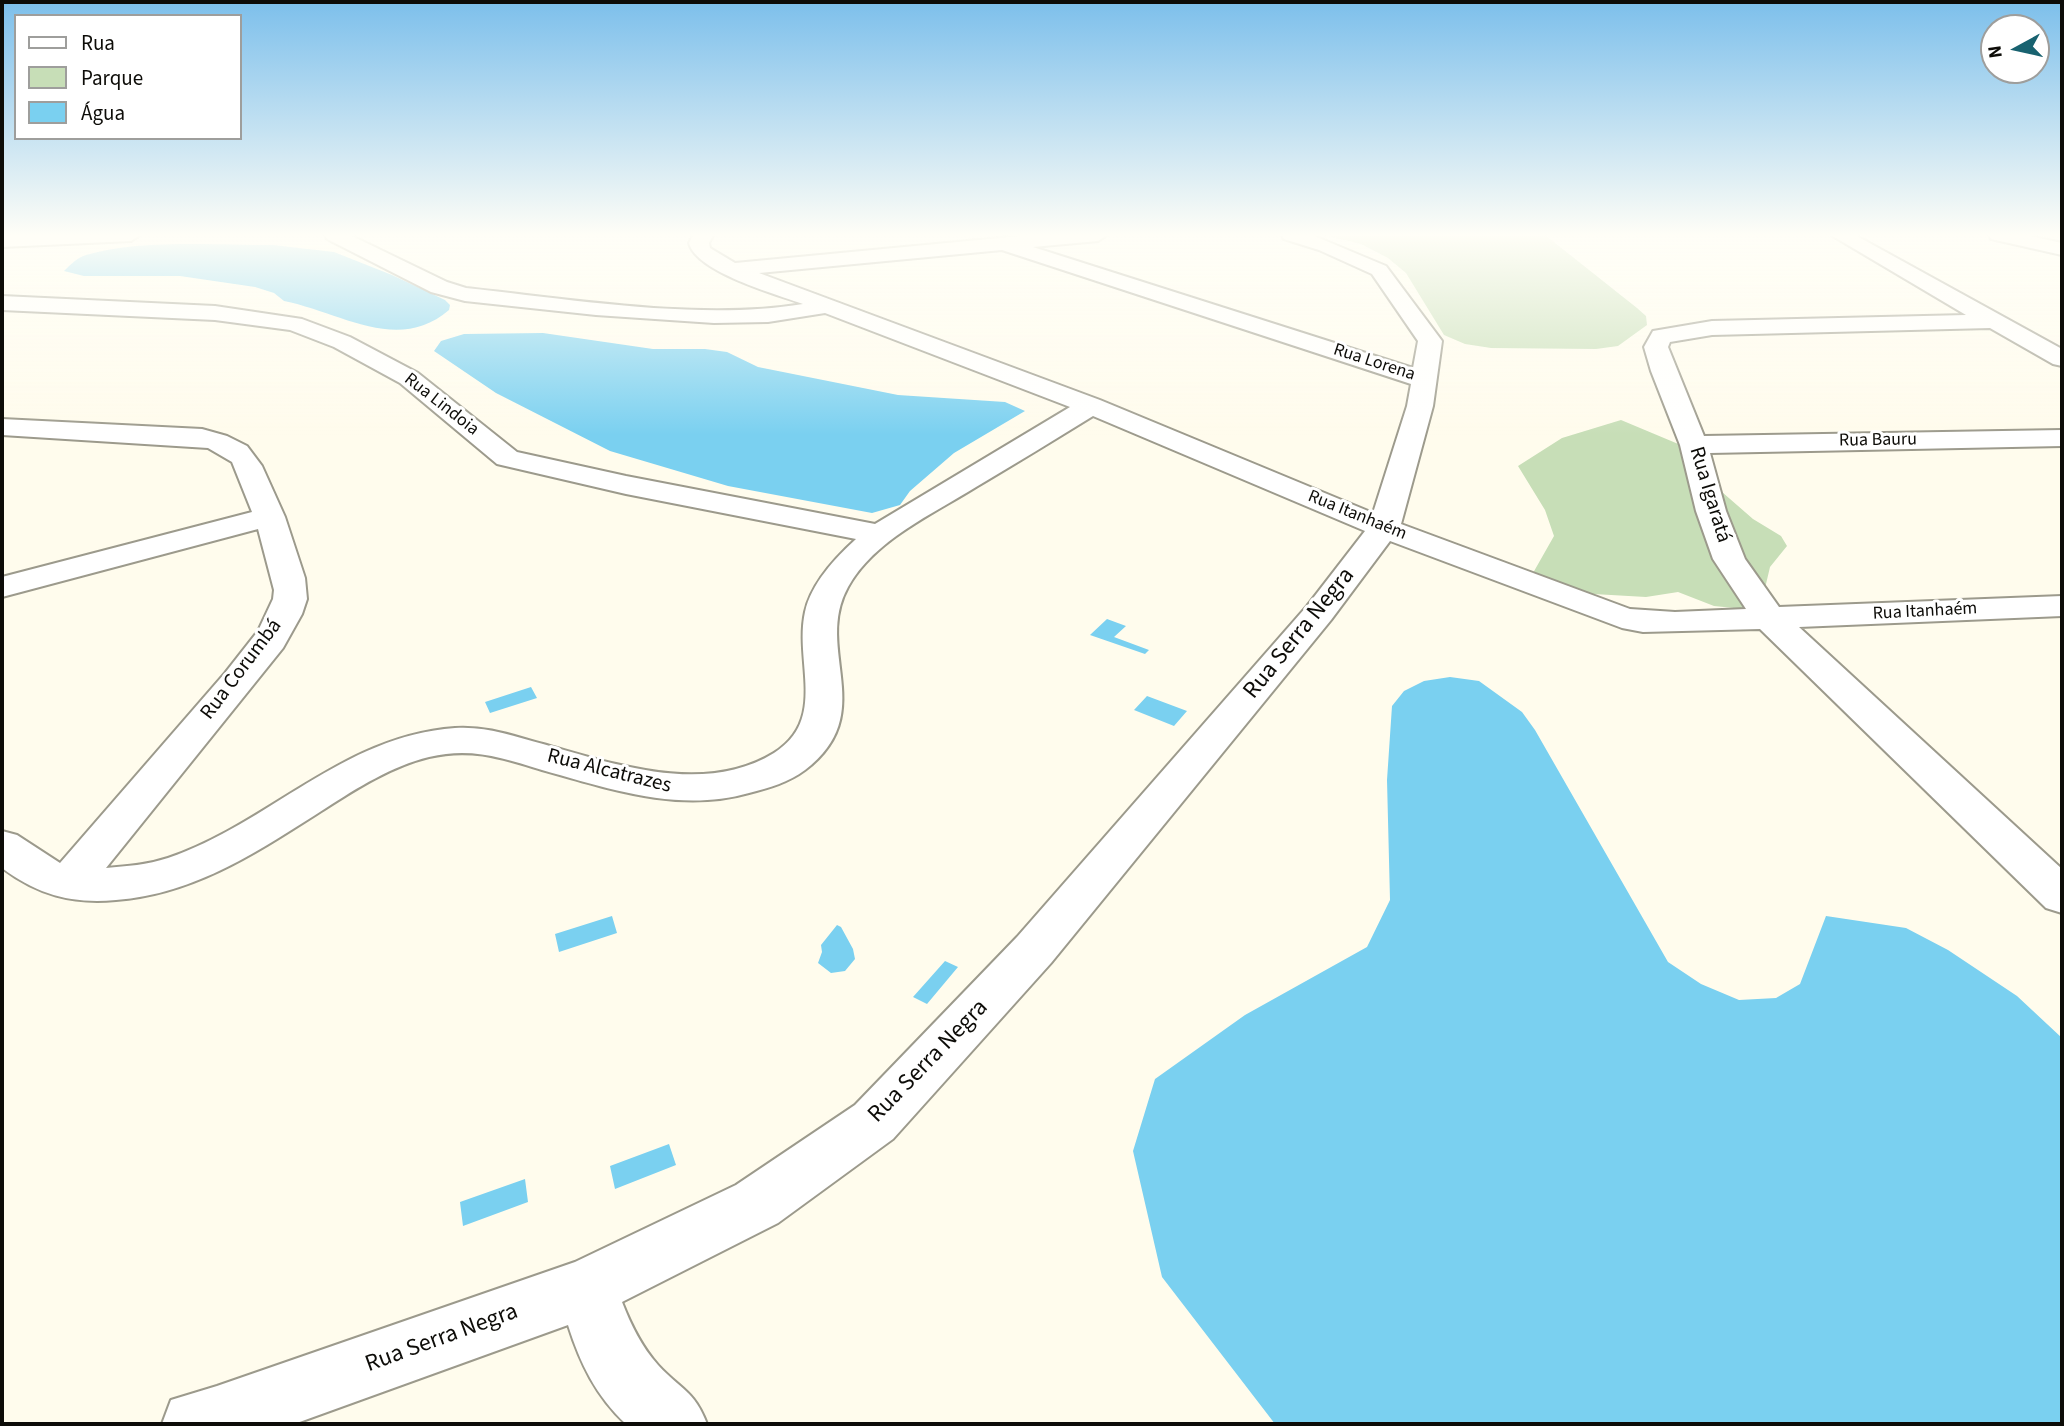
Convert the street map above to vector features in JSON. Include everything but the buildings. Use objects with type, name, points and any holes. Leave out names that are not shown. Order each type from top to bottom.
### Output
[{"type":"street","points":[[545,302],[643,312],[754,318],[794,314],[825,306]]},
{"type":"street","name":"Rua Itanhaém","points":[[814,302],[1091,406],[1384,528],[1622,618],[1643,622],[1770,619],[2062,606]]},
{"type":"street","name":"Rua Lorena","points":[[1182,302],[1424,380]]},
{"type":"street","points":[[1384,528],[1420,407],[1430,341],[1403,302]]},
{"type":"street","points":[[1958,302],[2062,359]]},
{"type":"street","name":"Rua Lindoia","points":[[2,303],[215,313],[294,324],[342,342],[409,378],[507,458],[626,485],[877,534]]},
{"type":"street","name":"Rua Igaratá","points":[[1992,321],[1712,328],[1661,336],[1656,347],[1663,371],[1694,445],[1711,511],[1729,559],[1770,619],[2062,896]]},
{"type":"street","name":"Rua Alcatrazes","points":[[2,846],[38,871],[67,884],[112,886],[155,879],[204,862],[375,762],[416,747],[457,741],[494,742],[680,790],[720,788],[759,778],[791,761],[814,740],[825,718],[820,620],[831,589],[877,534],[1091,406]]},
{"type":"street","name":"Rua Corumbá","points":[[2,427],[202,437],[228,444],[240,451],[270,517],[287,571],[291,596],[281,621],[242,676],[67,884]]},
{"type":"street","name":"Rua Bauru","points":[[1694,445],[2062,438]]},
{"type":"street","points":[[2,587],[270,517]]},
{"type":"street","name":"Rua Serra Negra","points":[[195,1424],[217,1419],[586,1287],[757,1204],[874,1122],[1043,940],[1319,613],[1384,528]]},
{"type":"street","points":[[586,1287],[608,1350],[635,1388],[674,1424]]},
{"type":"green space","points":[[1423,302],[1629,302],[1646,316],[1647,325],[1618,346],[1596,349],[1491,348],[1465,344],[1444,335]]},
{"type":"green space","points":[[1621,420],[1695,451],[1722,492],[1753,519],[1781,536],[1787,546],[1770,567],[1762,601],[1744,609],[1714,606],[1678,592],[1646,597],[1576,593],[1546,585],[1533,573],[1554,536],[1545,510],[1518,466],[1562,438]]},
{"type":"water","points":[[286,302],[447,302],[450,305],[449,310],[430,323],[410,329],[368,326]]},
{"type":"water","points":[[543,333],[653,349],[705,349],[727,352],[758,367],[898,395],[1005,402],[1025,411],[954,453],[910,491],[900,505],[872,513],[728,486],[610,451],[496,393],[434,351],[441,341],[464,334]]},
{"type":"water","points":[[1107,619],[1126,626],[1114,637],[1149,650],[1145,654],[1090,635]]},
{"type":"water","points":[[1450,677],[1479,681],[1522,712],[1535,730],[1668,962],[1701,984],[1739,1000],[1776,998],[1800,984],[1826,916],[1906,928],[1948,950],[2017,996],[2062,1038],[2062,1424],[1275,1424],[1162,1277],[1133,1151],[1155,1079],[1245,1015],[1367,947],[1390,900],[1387,780],[1392,706],[1404,691],[1424,681]]},
{"type":"water","points":[[531,687],[537,698],[490,713],[485,702]]},
{"type":"water","points":[[1147,696],[1187,711],[1174,726],[1134,710]]},
{"type":"water","points":[[612,916],[617,933],[559,952],[555,934]]},
{"type":"water","points":[[837,925],[841,927],[853,949],[855,959],[845,971],[831,973],[818,963],[822,952],[821,945]]},
{"type":"water","points":[[945,961],[958,967],[927,1004],[913,997]]},
{"type":"water","points":[[669,1144],[676,1165],[615,1189],[610,1166]]},
{"type":"water","points":[[525,1179],[528,1202],[463,1226],[460,1202]]}]
